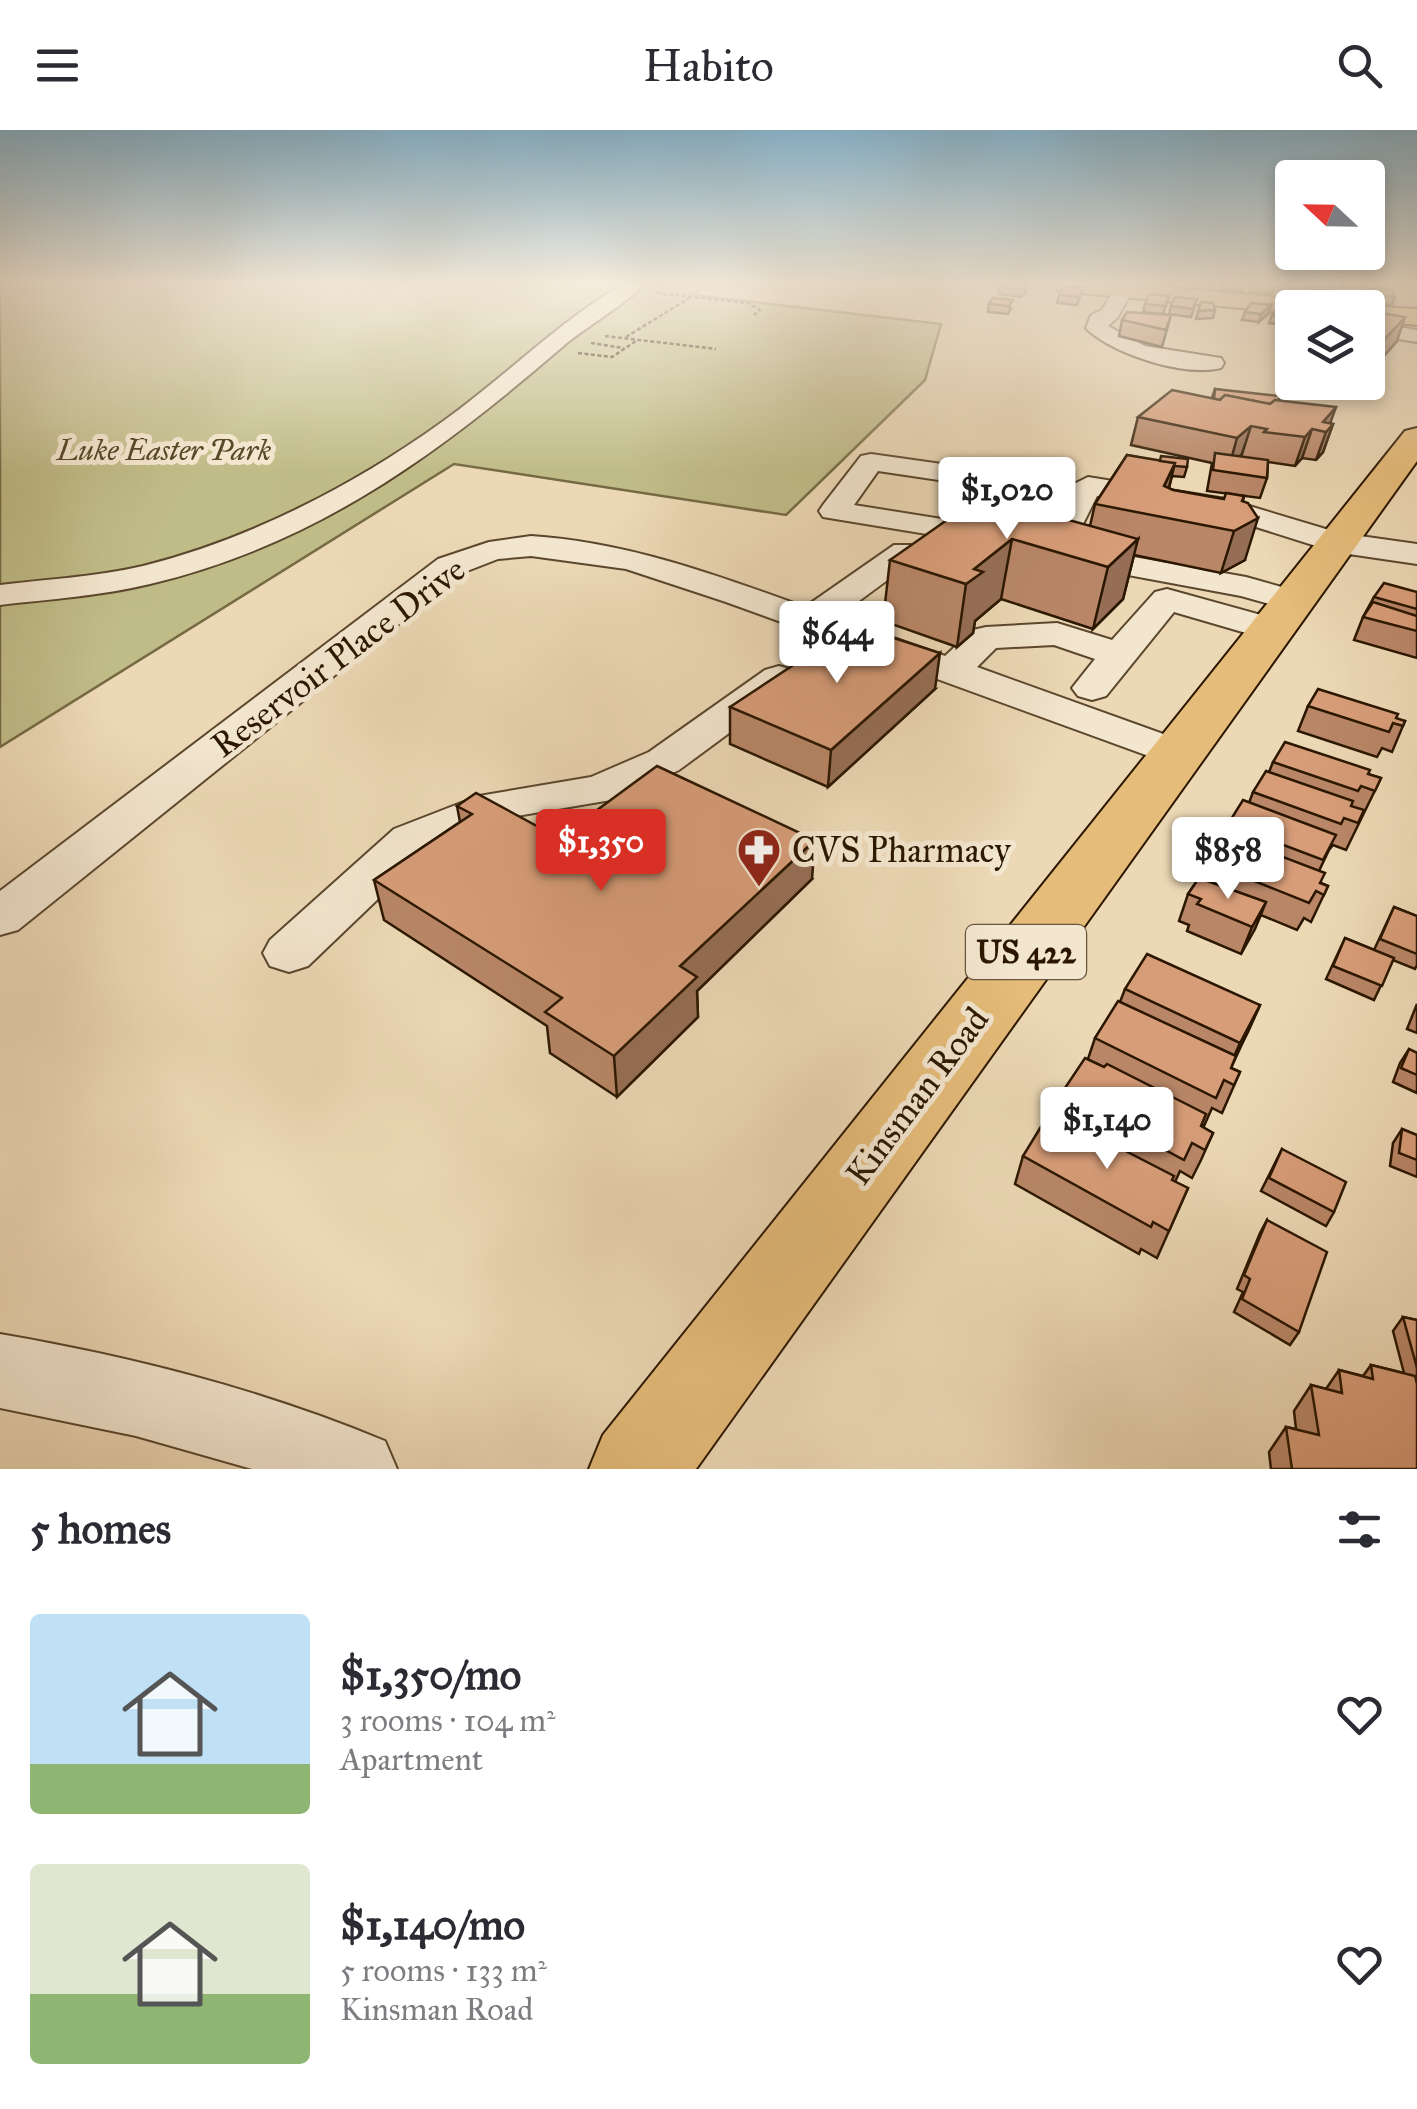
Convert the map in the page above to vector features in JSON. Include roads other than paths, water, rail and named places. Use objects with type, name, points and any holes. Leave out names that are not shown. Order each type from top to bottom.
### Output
[{"type":"main road","name":"Kinsman Road","points":[[636,1469],[1280,614],[1335,542],[1411,454]]},
{"type":"street","points":[[0,595],[148,574],[255,538],[302,517],[428,444],[548,346]]},
{"type":"street","points":[[1121,346],[1128,351],[1213,363]]},
{"type":"street","points":[[1056,545],[834,511],[871,462],[1084,493]]},
{"type":"street","points":[[1280,614],[1206,578],[1053,552],[1088,486],[1226,508],[1335,542],[1417,554]]},
{"type":"street","name":"Reservoir Place Drive","points":[[0,917],[450,566],[478,553],[530,546],[576,550],[690,578],[1176,753]]},
{"type":"street","points":[[289,954],[411,840],[496,806],[601,789],[664,760],[792,668],[905,552]]},
{"type":"street","points":[[1092,688],[1167,600],[1280,614]]},
{"type":"street","points":[[950,671],[986,638],[1056,634],[1119,655]]},
{"type":"street","points":[[0,1372],[51,1380],[233,1424],[293,1442],[357,1469]]},
{"type":"place","name":"CVS Pharmacy","points":[[759,888]]},
{"type":"park label","name":"Luke Easter Park","points":[[164,450]]}]
